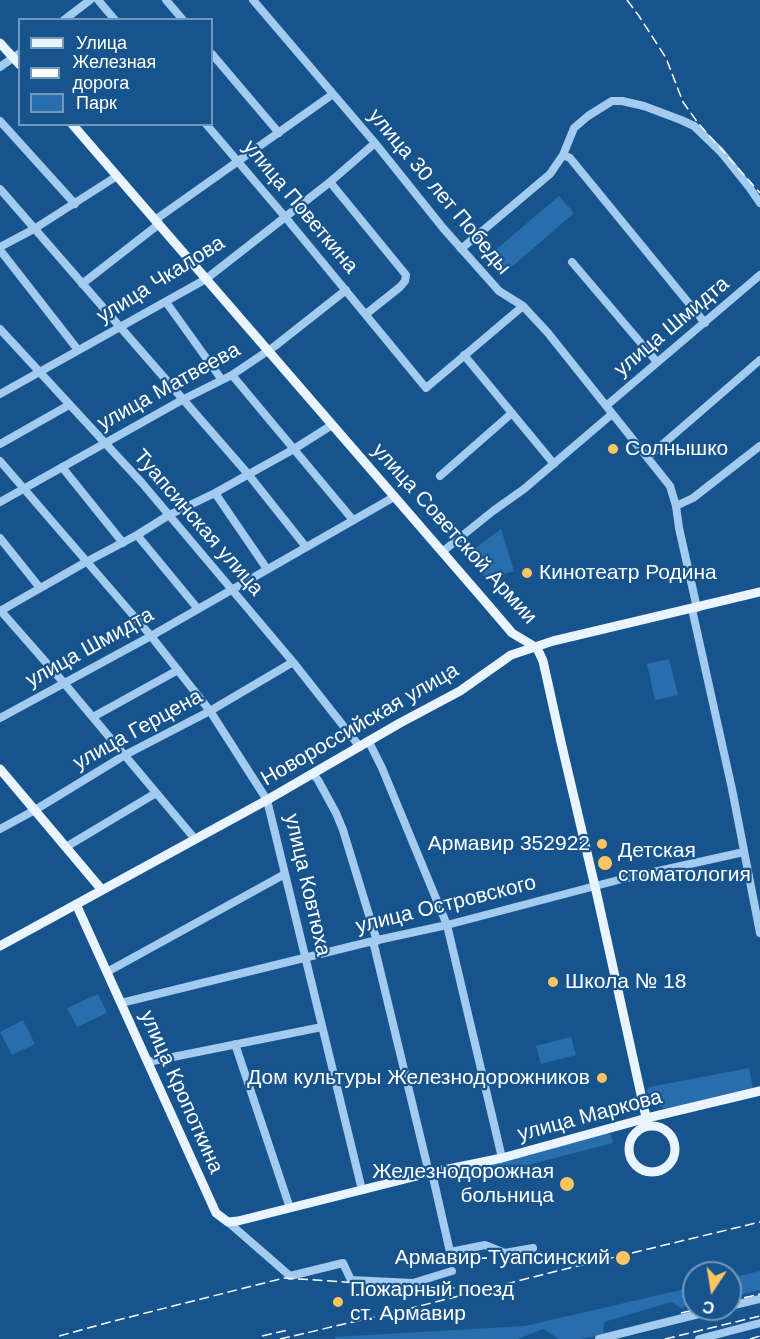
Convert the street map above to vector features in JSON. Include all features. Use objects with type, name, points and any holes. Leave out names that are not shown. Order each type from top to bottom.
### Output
[{"type":"main road","points":[[0,43],[17,58]]},
{"type":"main road","name":"улица Советской Армии","points":[[74,126],[441,552],[513,633],[537,648],[543,661],[647,1122]]},
{"type":"main road","name":"Новороссийская улица","points":[[0,946],[460,691],[511,655],[553,641],[760,592]]},
{"type":"main road","points":[[1,771],[102,890]]},
{"type":"main road","name":"улица Кропоткина","points":[[76,904],[216,1213],[228,1222]]},
{"type":"main road","name":"улица Маркова","points":[[228,1222],[502,1158],[760,1091]]},
{"type":"main road","points":[[647,1122],[662,1128],[675,1144],[674,1159],[664,1169],[657,1172],[642,1171],[632,1161],[629,1154],[628,1148],[633,1136],[647,1122]]},
{"type":"street","points":[[67,18],[90,0]]},
{"type":"street","points":[[98,0],[113,18]]},
{"type":"street","points":[[166,0],[181,18]]},
{"type":"street","name":"улица 30 лет Победы","points":[[253,0],[375,143],[461,249],[499,291],[523,306],[548,333],[670,486],[676,506],[760,933]]},
{"type":"street","points":[[213,55],[279,134]]},
{"type":"street","points":[[0,67],[17,58]]},
{"type":"street","points":[[82,284],[157,222],[333,94]]},
{"type":"street","points":[[461,249],[550,174],[563,154],[574,128],[612,102],[622,101],[644,106],[694,126],[720,152],[760,203]]},
{"type":"street","points":[[0,121],[75,204]]},
{"type":"street","name":"улица Поветкина","points":[[208,126],[426,388],[464,355]]},
{"type":"street","name":"улица Чкалова","points":[[0,394],[206,279],[286,218],[375,143]]},
{"type":"street","points":[[563,154],[570,158],[705,323]]},
{"type":"street","points":[[78,350],[0,249],[117,176]]},
{"type":"street","points":[[330,182],[406,275],[400,287],[366,314]]},
{"type":"street","points":[[0,189],[248,474],[306,547]]},
{"type":"street","points":[[572,262],[657,362]]},
{"type":"street","name":"улица Шмидта","points":[[606,406],[760,275]]},
{"type":"street","name":"улица Матвеева","points":[[0,502],[232,375],[268,351],[346,290]]},
{"type":"street","points":[[166,302],[222,380]]},
{"type":"street","points":[[523,306],[464,355],[554,464]]},
{"type":"street","name":"Туапсинская улица","points":[[0,329],[142,483],[382,768],[447,925],[502,1158]]},
{"type":"street","points":[[648,457],[760,360]]},
{"type":"street","points":[[232,375],[353,520]]},
{"type":"street","points":[[0,444],[69,405]]},
{"type":"street","points":[[440,476],[512,413]]},
{"type":"street","points":[[441,552],[524,489],[612,414]]},
{"type":"street","points":[[195,839],[0,610],[123,543],[169,515],[215,493],[294,449],[332,425]]},
{"type":"street","points":[[676,506],[693,498],[760,446]]},
{"type":"street","name":"улица Ковтюха","points":[[0,461],[178,670],[210,711],[267,800],[362,1190]]},
{"type":"street","points":[[62,467],[123,543]]},
{"type":"street","points":[[215,493],[267,569]]},
{"type":"street","name":"улица Шмидта","points":[[0,718],[151,636],[394,497]]},
{"type":"street","points":[[137,535],[198,609]]},
{"type":"street","points":[[0,538],[40,588]]},
{"type":"street","name":"улица Герцена","points":[[0,829],[125,755],[210,711],[293,662]]},
{"type":"street","points":[[93,717],[178,670]]},
{"type":"street","points":[[312,774],[318,780],[343,830],[375,941],[450,1252],[485,1245],[505,1253],[533,1248]]},
{"type":"street","points":[[66,847],[156,793]]},
{"type":"street","name":"улица Островского","points":[[121,1003],[447,925],[595,886],[744,852]]},
{"type":"street","points":[[107,972],[285,874]]},
{"type":"street","points":[[148,1062],[322,1027]]},
{"type":"street","points":[[235,1044],[290,1208]]},
{"type":"street","points":[[228,1222],[290,1276],[343,1263],[351,1280],[413,1283],[452,1271]]},
{"type":"street","points":[[742,1303],[760,1299]]},
{"type":"street","points":[[599,1339],[682,1318]]},
{"type":"street","points":[[699,1339],[760,1323]]},
{"type":"green space","points":[[559,196],[574,213],[507,271],[492,253]]},
{"type":"green space","points":[[501,529],[514,571],[487,579],[466,555]]},
{"type":"green space","points":[[669,659],[678,695],[655,700],[647,664]]},
{"type":"green space","points":[[98,994],[107,1013],[77,1027],[67,1008]]},
{"type":"green space","points":[[23,1020],[35,1044],[12,1055],[0,1032]]},
{"type":"green space","points":[[571,1037],[576,1055],[541,1064],[536,1046]]},
{"type":"green space","points":[[749,1068],[753,1089],[665,1109],[650,1100],[647,1090],[650,1087]]},
{"type":"green space","points":[[611,1134],[613,1143],[456,1182],[457,1173]]},
{"type":"green space","points":[[760,1271],[760,1290],[742,1294],[742,1275]]},
{"type":"green space","points":[[682,1290],[682,1308],[671,1302],[604,1322],[603,1335],[580,1339],[559,1339],[543,1329],[518,1339],[335,1339],[335,1337],[525,1326]]},
{"type":"railway","points":[[627,0],[666,58],[683,102],[698,123],[760,193]]},
{"type":"railway","points":[[280,1339],[760,1222]]},
{"type":"railway","points":[[59,1336],[284,1278],[438,1288]]},
{"type":"railway","points":[[430,1288],[463,1288]]},
{"type":"railway","points":[[355,1295],[395,1292]]},
{"type":"railway","points":[[742,1298],[760,1294]]},
{"type":"railway","points":[[665,1339],[760,1316]]},
{"type":"railway","points":[[262,1336],[288,1330]]},
{"type":"railway","points":[[750,1339],[760,1336]]},
{"type":"place","name":"Солнышко","points":[[613,449]]},
{"type":"place","name":"Кинотеатр Родина","points":[[527,573]]},
{"type":"place","name":"Армавир 352922","points":[[602,844]]},
{"type":"place","name":"Детская стоматология","points":[[605,863]]},
{"type":"place","name":"Школа № 18","points":[[553,982]]},
{"type":"place","name":"Дом культуры Железнодорожников","points":[[602,1078]]},
{"type":"place","name":"Железнодорожная больница","points":[[567,1184]]},
{"type":"place","name":"Армавир-Туапсинский","points":[[623,1258]]},
{"type":"place","name":"Пожарный поезд ст. Армавир","points":[[338,1302]]}]
